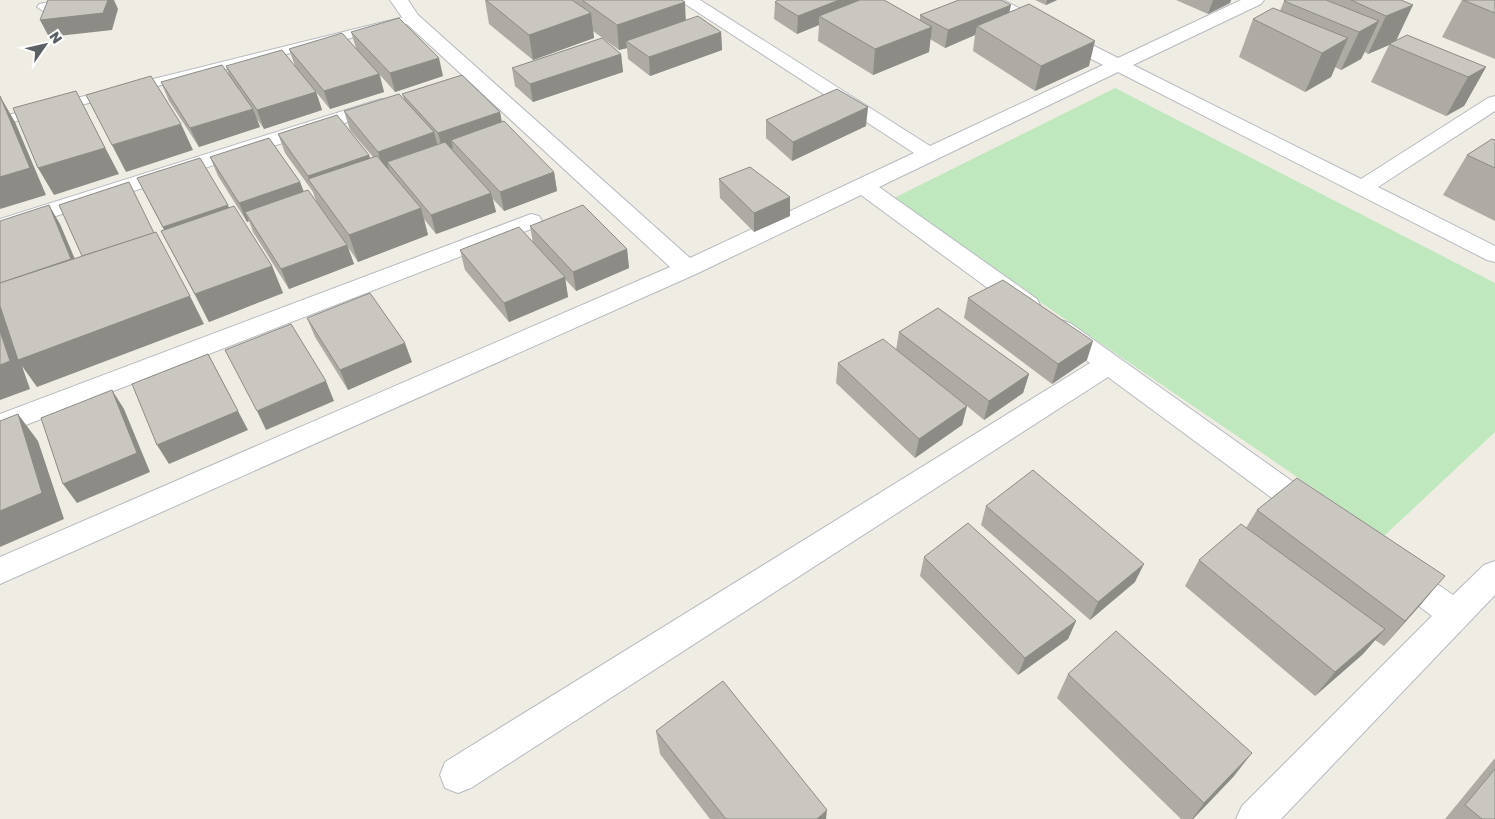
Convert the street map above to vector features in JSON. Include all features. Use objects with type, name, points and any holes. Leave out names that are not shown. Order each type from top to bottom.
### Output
[{"type":"street","points":[[399,0],[412,19],[687,269]]},
{"type":"street","points":[[688,0],[929,154]]},
{"type":"street","points":[[989,0],[1495,255]]},
{"type":"street","points":[[0,571],[687,269],[1255,0]]},
{"type":"street","points":[[703,29],[723,22]]},
{"type":"street","points":[[0,227],[400,100]]},
{"type":"street","points":[[1361,188],[1495,102]]},
{"type":"street","points":[[863,186],[1335,528]]},
{"type":"street","points":[[0,425],[531,221]]},
{"type":"street","points":[[458,775],[1109,364]]},
{"type":"street","points":[[1376,557],[1456,616]]},
{"type":"street","points":[[1255,819],[1456,616],[1495,574]]},
{"type":"lane","points":[[43,7],[80,0]]},
{"type":"lane","points":[[0,120],[412,19]]},
{"type":"green space","points":[[1115,88],[1495,283],[1495,432],[1384,536],[890,200]]},
{"type":"building","points":[[48,0],[108,0],[103,13],[40,20]]},
{"type":"building","points":[[486,0],[572,0],[591,13],[529,35]]},
{"type":"building","points":[[582,0],[682,0],[685,2],[617,25]]},
{"type":"building","points":[[778,0],[839,0],[798,16],[775,2]]},
{"type":"building","points":[[860,0],[884,0],[932,27],[875,49],[819,16]]},
{"type":"building","points":[[959,0],[1001,0],[1011,5],[948,30],[920,15]]},
{"type":"building","points":[[1326,0],[1379,21],[1359,32],[1284,1]]},
{"type":"building","points":[[1351,0],[1401,0],[1413,5],[1386,16]]},
{"type":"building","points":[[1463,0],[1495,0],[1495,13]]},
{"type":"building","points":[[1029,4],[1095,41],[1041,66],[977,26]]},
{"type":"building","points":[[1273,8],[1348,38],[1322,53],[1253,19]]},
{"type":"building","points":[[698,16],[721,32],[649,57],[626,41]]},
{"type":"building","points":[[399,18],[439,58],[390,73],[351,32]]},
{"type":"building","points":[[342,33],[379,74],[324,91],[289,49]]},
{"type":"building","points":[[1407,35],[1486,67],[1468,77],[1389,44]]},
{"type":"building","points":[[602,38],[621,54],[530,84],[512,68]]},
{"type":"building","points":[[282,50],[316,92],[257,110],[226,66]]},
{"type":"building","points":[[222,65],[253,109],[190,128],[161,82]]},
{"type":"building","points":[[462,75],[500,112],[438,133],[402,94]]},
{"type":"building","points":[[151,76],[181,124],[112,145],[86,95]]},
{"type":"building","points":[[837,89],[868,107],[793,142],[766,120]]},
{"type":"building","points":[[76,91],[105,148],[38,168],[13,108]]},
{"type":"building","points":[[399,94],[434,132],[378,152],[344,111]]},
{"type":"building","points":[[0,96],[30,168],[0,177]]},
{"type":"building","points":[[337,115],[369,155],[308,176],[278,134]]},
{"type":"building","points":[[504,121],[554,172],[500,192],[451,140]]},
{"type":"building","points":[[269,138],[300,182],[239,203],[210,157]]},
{"type":"building","points":[[1492,139],[1495,140],[1495,168],[1467,155]]},
{"type":"building","points":[[445,142],[491,193],[431,215],[387,162]]},
{"type":"building","points":[[377,156],[421,208],[349,235],[308,179]]},
{"type":"building","points":[[200,158],[228,205],[163,227],[137,178]]},
{"type":"building","points":[[750,167],[790,197],[754,213],[719,179]]},
{"type":"building","points":[[129,182],[154,233],[82,256],[59,205]]},
{"type":"building","points":[[308,190],[347,245],[281,269],[245,212]]},
{"type":"building","points":[[49,205],[71,259],[0,283],[0,221]]},
{"type":"building","points":[[583,205],[627,249],[573,272],[530,226]]},
{"type":"building","points":[[234,206],[272,266],[195,294],[161,231]]},
{"type":"building","points":[[519,227],[565,277],[504,303],[460,250]]},
{"type":"building","points":[[156,232],[190,296],[18,360],[0,306],[0,283]]},
{"type":"building","points":[[1003,280],[1093,341],[1058,364],[968,298]]},
{"type":"building","points":[[370,293],[405,343],[340,370],[307,318]]},
{"type":"building","points":[[938,308],[1029,374],[989,401],[899,332]]},
{"type":"building","points":[[291,324],[326,381],[257,411],[225,350]]},
{"type":"building","points":[[0,331],[10,361],[0,365]]},
{"type":"building","points":[[883,339],[967,406],[919,439],[838,363]]},
{"type":"building","points":[[208,354],[238,411],[157,445],[132,384]]},
{"type":"building","points":[[112,390],[137,453],[63,484],[41,418]]},
{"type":"building","points":[[18,414],[42,493],[0,511],[0,421]]},
{"type":"building","points":[[1033,470],[1144,564],[1098,602],[986,506]]},
{"type":"building","points":[[1297,478],[1445,576],[1405,621],[1257,510]]},
{"type":"building","points":[[968,523],[1076,621],[1025,658],[924,557]]},
{"type":"building","points":[[1241,524],[1385,629],[1335,672],[1199,560]]},
{"type":"building","points":[[1116,631],[1252,753],[1204,803],[1068,674]]},
{"type":"building","points":[[723,681],[827,810],[817,819],[726,819],[656,731]]},
{"type":"building","points":[[1495,769],[1495,819],[1482,819],[1465,805]]}]
